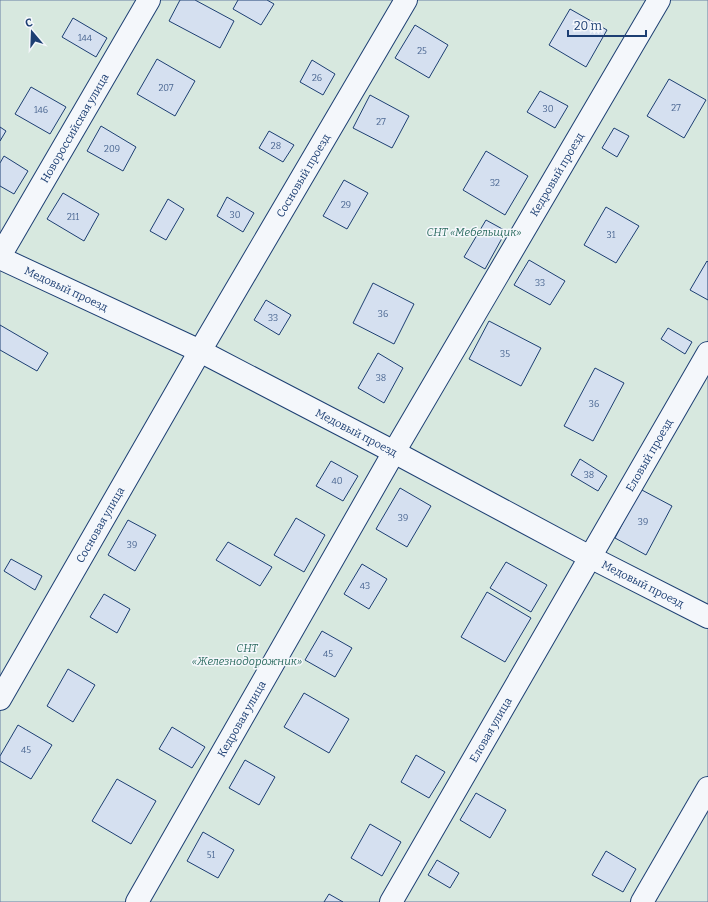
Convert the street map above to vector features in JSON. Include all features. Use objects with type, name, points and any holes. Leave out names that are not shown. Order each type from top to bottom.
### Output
[{"type":"street","name":"Новороссийская улица","points":[[0,257],[149,0]]},
{"type":"street","name":"Сосновый проезд","points":[[200,351],[406,0]]},
{"type":"street","name":"Кедровый проезд","points":[[394,452],[658,0]]},
{"type":"street","name":"Медовый проезд","points":[[0,257],[200,351],[394,452],[590,557],[708,617]]},
{"type":"street","name":"Сосновая улица","points":[[0,699],[200,351]]},
{"type":"street","name":"Еловый проезд","points":[[590,557],[708,354]]},
{"type":"street","name":"Кедровая улица","points":[[137,902],[394,452]]},
{"type":"street","name":"Еловая улица","points":[[391,902],[590,557]]},
{"type":"street","points":[[642,902],[708,788]]},
{"type":"green space","points":[[0,0],[708,0],[708,902],[0,902]]},
{"type":"building","points":[[180,0],[195,0],[234,21],[220,48],[169,21]]},
{"type":"building","points":[[238,0],[267,0],[274,4],[261,25],[233,9]]},
{"type":"building","points":[[570,9],[607,30],[586,67],[549,45]]},
{"type":"building","points":[[73,18],[107,38],[96,57],[62,37]]},
{"type":"building","points":[[415,25],[448,45],[429,78],[395,58]]},
{"type":"building","points":[[157,59],[195,81],[175,116],[137,94]]},
{"type":"building","points":[[312,60],[335,74],[323,95],[300,82]]},
{"type":"building","points":[[669,79],[706,100],[684,138],[647,116]]},
{"type":"building","points":[[31,87],[66,107],[50,134],[15,114]]},
{"type":"building","points":[[540,91],[568,106],[555,128],[527,112]]},
{"type":"building","points":[[370,95],[409,116],[392,148],[353,128]]},
{"type":"building","points":[[101,126],[136,147],[123,171],[87,151]]},
{"type":"building","points":[[0,127],[6,131],[0,141]]},
{"type":"building","points":[[614,128],[629,136],[617,157],[602,148]]},
{"type":"building","points":[[269,131],[294,145],[283,162],[259,148]]},
{"type":"building","points":[[486,151],[528,176],[505,215],[463,190]]},
{"type":"building","points":[[4,156],[28,171],[14,194],[0,186],[0,163]]},
{"type":"building","points":[[344,180],[368,193],[347,229],[323,216]]},
{"type":"building","points":[[63,193],[99,214],[84,241],[47,219]]},
{"type":"building","points":[[227,197],[254,213],[243,232],[217,216]]},
{"type":"building","points":[[168,199],[184,209],[166,240],[150,231]]},
{"type":"building","points":[[606,207],[639,226],[616,263],[584,245]]},
{"type":"building","points":[[486,220],[506,231],[485,269],[464,257]]},
{"type":"building","points":[[529,260],[565,281],[550,305],[514,285]]},
{"type":"building","points":[[707,261],[708,262],[708,300],[690,290]]},
{"type":"building","points":[[373,283],[414,304],[394,344],[353,323]]},
{"type":"building","points":[[266,300],[291,315],[279,335],[254,320]]},
{"type":"building","points":[[489,321],[541,348],[521,386],[469,359]]},
{"type":"building","points":[[0,325],[48,353],[37,371],[0,350]]},
{"type":"building","points":[[668,328],[692,342],[685,354],[661,339]]},
{"type":"building","points":[[378,353],[403,368],[384,403],[358,388]]},
{"type":"building","points":[[595,368],[624,383],[593,441],[564,426]]},
{"type":"building","points":[[580,459],[607,476],[598,491],[571,475]]},
{"type":"building","points":[[331,461],[358,476],[343,501],[316,486]]},
{"type":"building","points":[[400,488],[431,506],[407,547],[376,529]]},
{"type":"building","points":[[640,489],[672,506],[646,555],[615,538]]},
{"type":"building","points":[[296,518],[325,535],[304,572],[274,555]]},
{"type":"building","points":[[128,520],[156,535],[135,571],[108,555]]},
{"type":"building","points":[[228,542],[272,567],[260,586],[216,560]]},
{"type":"building","points":[[11,559],[42,576],[35,590],[4,571]]},
{"type":"building","points":[[506,562],[547,585],[531,612],[490,588]]},
{"type":"building","points":[[362,564],[387,579],[369,609],[344,594]]},
{"type":"building","points":[[487,592],[531,618],[505,662],[461,637]]},
{"type":"building","points":[[104,594],[130,609],[117,633],[90,617]]},
{"type":"building","points":[[322,631],[352,648],[335,677],[305,660]]},
{"type":"building","points":[[68,669],[95,685],[73,722],[47,706]]},
{"type":"building","points":[[304,693],[349,719],[329,753],[284,727]]},
{"type":"building","points":[[18,725],[52,745],[31,779],[0,761],[0,756]]},
{"type":"building","points":[[172,727],[205,747],[192,768],[159,749]]},
{"type":"building","points":[[416,755],[445,772],[429,798],[401,782]]},
{"type":"building","points":[[245,760],[275,777],[259,805],[229,788]]},
{"type":"building","points":[[117,779],[156,801],[131,844],[92,821]]},
{"type":"building","points":[[476,793],[506,810],[490,838],[460,820]]},
{"type":"building","points":[[370,824],[401,842],[382,876],[351,858]]},
{"type":"building","points":[[203,832],[234,850],[218,878],[187,861]]},
{"type":"building","points":[[606,851],[636,869],[623,892],[592,875]]},
{"type":"building","points":[[437,860],[459,873],[450,888],[428,875]]},
{"type":"building","points":[[329,894],[343,902],[324,902]]},
{"type":"park label","name":"СНТ «Мебельщик»","points":[[474,232]]},
{"type":"park label","name":"СНТ «Железнодорожник»","points":[[247,654]]}]
